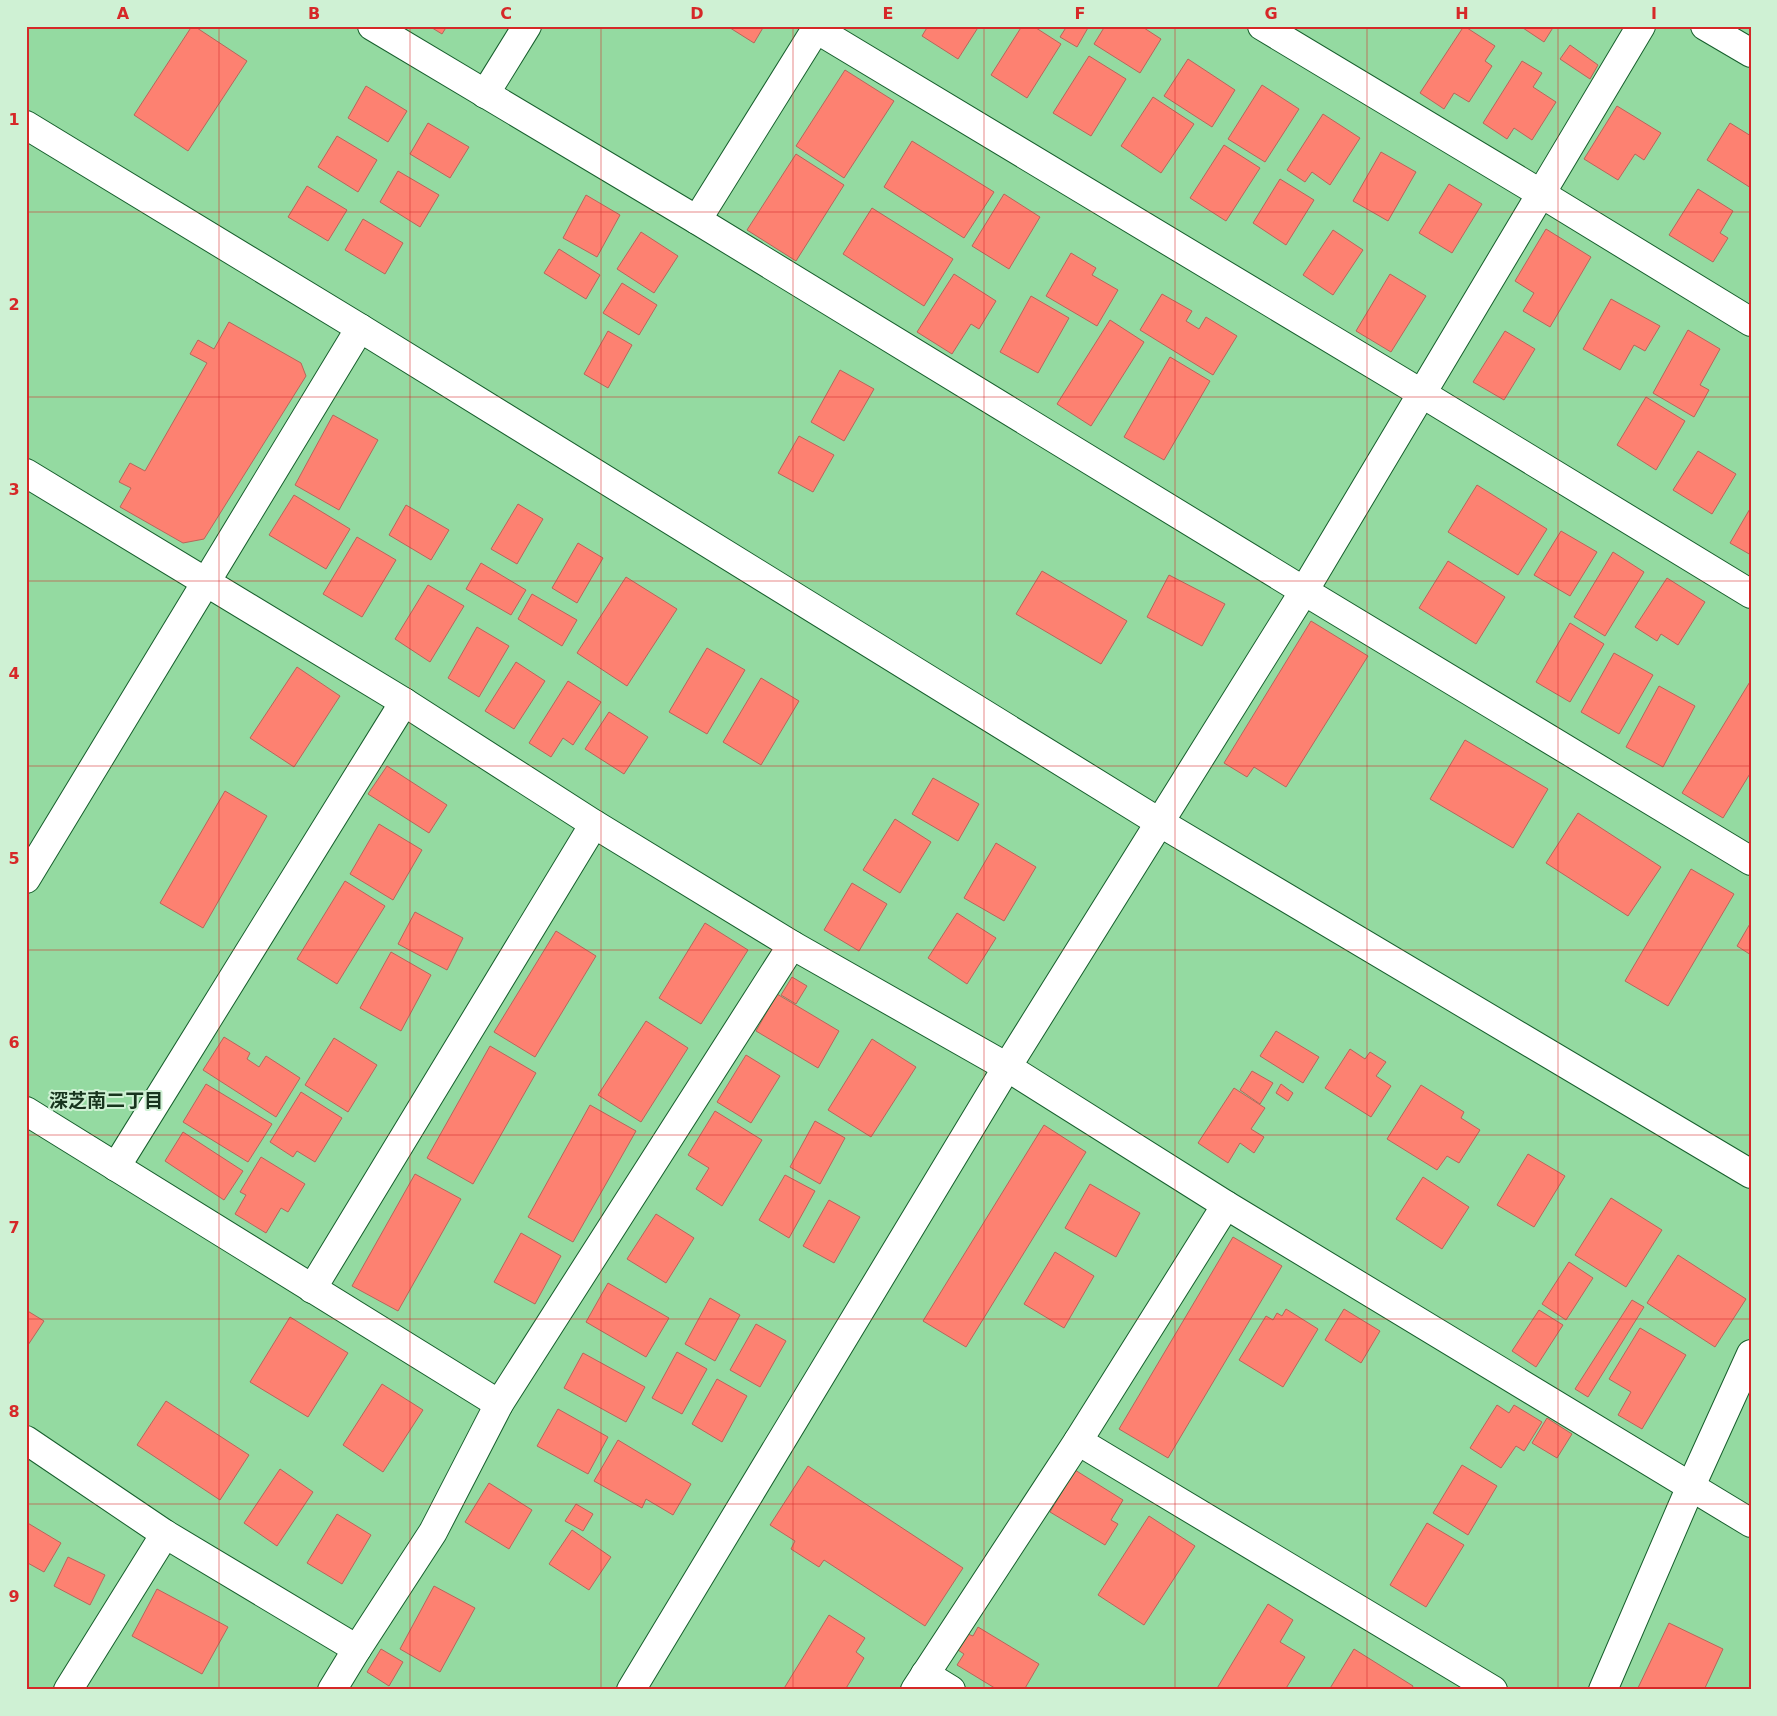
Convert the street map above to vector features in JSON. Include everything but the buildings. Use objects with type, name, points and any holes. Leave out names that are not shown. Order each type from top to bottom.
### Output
[{"type":"street","points":[[372,26],[697,220],[1304,591],[1751,861]]},
{"type":"street","points":[[485,94],[527,26]]},
{"type":"street","points":[[1262,26],[1751,322]]},
{"type":"street","points":[[631,1690],[1007,1067],[1304,591],[1641,26]]},
{"type":"street","points":[[1705,26],[1751,54]]},
{"type":"street","points":[[697,220],[817,28],[1751,594]]},
{"type":"street","points":[[26,125],[360,328],[1159,822],[1751,1174]]},
{"type":"street","points":[[26,879],[360,328]]},
{"type":"street","points":[[26,473],[206,584],[404,702],[594,824],[792,945],[1007,1067],[1226,1205],[1751,1523]]},
{"type":"street","points":[[116,1167],[404,702]]},
{"type":"street","points":[[312,1289],[594,824]]},
{"type":"street","points":[[332,1690],[357,1648],[433,1532],[499,1404],[792,945]]},
{"type":"street","points":[[26,1111],[499,1404]]},
{"type":"street","points":[[951,1690],[920,1682],[1078,1441],[1226,1205]]},
{"type":"street","points":[[1603,1690],[1691,1486],[1751,1354]]},
{"type":"street","points":[[26,1440],[165,1534],[357,1648]]},
{"type":"street","points":[[1078,1441],[1493,1690]]},
{"type":"street","points":[[68,1690],[165,1534]]},
{"type":"district","name":"深芝南二丁目","points":[[106,1100]]}]
